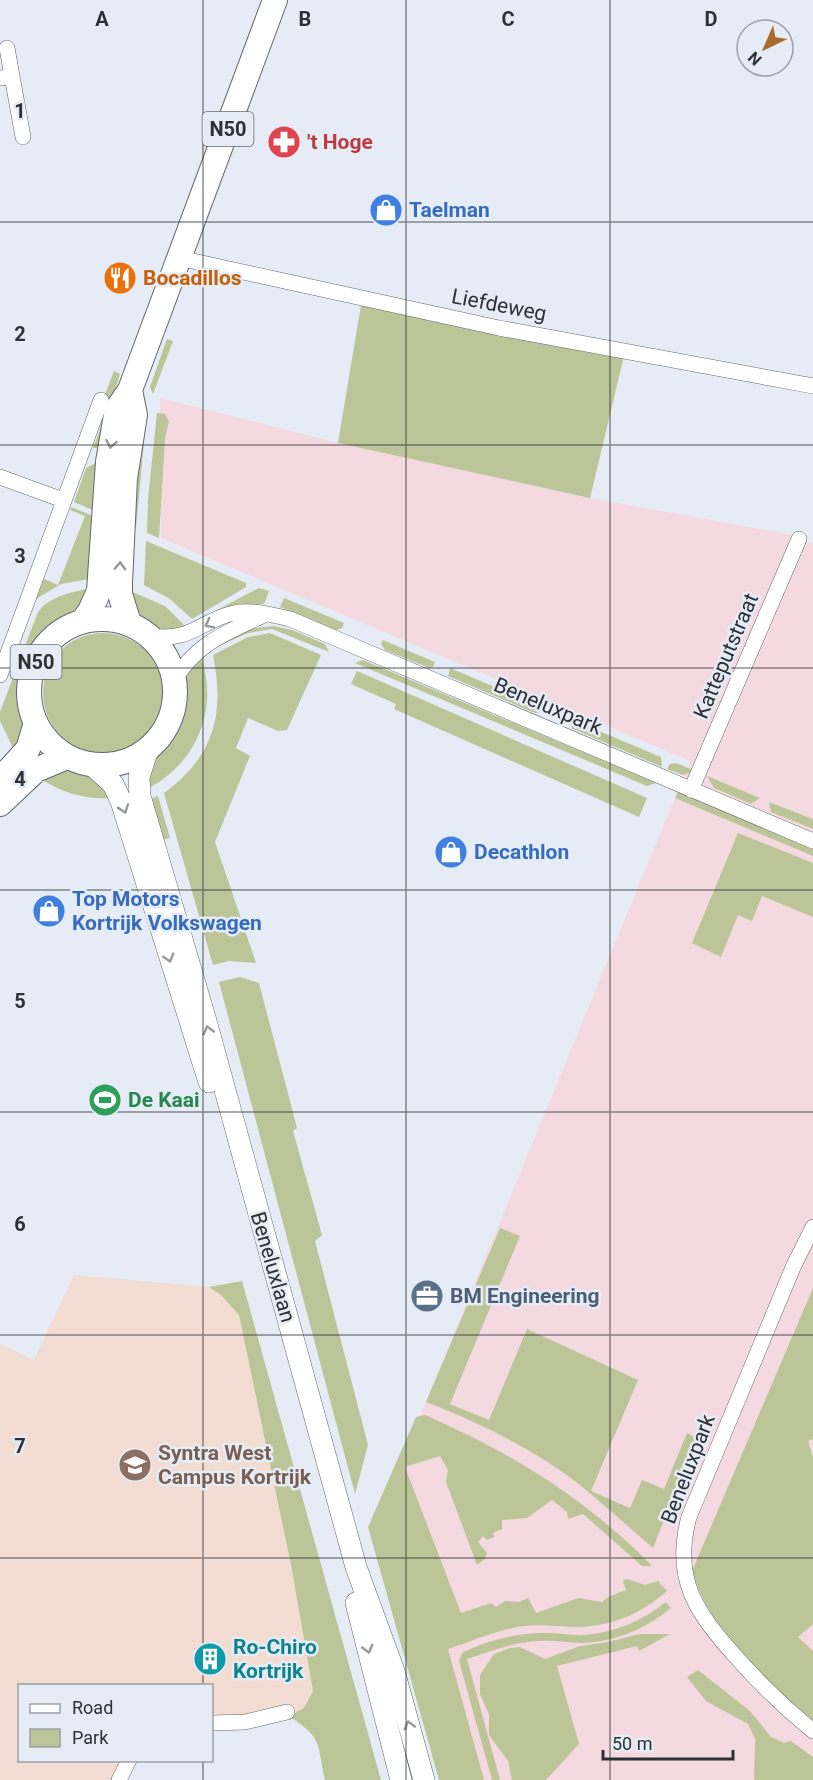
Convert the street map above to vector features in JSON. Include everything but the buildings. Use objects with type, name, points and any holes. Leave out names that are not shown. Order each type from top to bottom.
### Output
[{"type":"main road","name":"N50","points":[[147,752],[112,765],[93,766],[67,757],[45,737],[36,723],[29,692],[33,668],[42,651],[54,638],[83,621],[99,591],[108,462],[117,409],[130,390],[275,0]]},
{"type":"main road","name":"N50","points":[[129,623],[122,604],[120,583],[125,478],[135,415],[130,390]]},
{"type":"main road","points":[[83,621],[99,619],[129,623],[150,636],[165,655],[174,680],[171,717],[162,734],[147,752]]},
{"type":"main road","points":[[0,780],[28,749],[36,723]]},
{"type":"main road","name":"Beneluxlaan","points":[[147,752],[139,777],[140,796],[206,1021],[356,1567],[393,1671],[424,1780]]},
{"type":"main road","points":[[0,804],[36,770],[67,757]]},
{"type":"main road","name":"Beneluxlaan","points":[[93,766],[113,784],[121,801],[209,1082],[371,1657],[401,1780]]},
{"type":"street","points":[[7,48],[6,77],[23,137]]},
{"type":"street","name":"Liefdeweg","points":[[179,258],[499,328],[813,386]]},
{"type":"street","points":[[0,675],[101,400]]},
{"type":"street","points":[[0,477],[63,500]]},
{"type":"street","name":"Katteputstraat","points":[[691,790],[799,539]]},
{"type":"street","name":"Beneluxpark","points":[[150,636],[170,638],[184,636],[233,614],[246,611],[290,619],[813,841]]},
{"type":"street","points":[[174,680],[195,651],[231,630],[264,615]]},
{"type":"street","name":"Beneluxpark","points":[[813,1227],[794,1265],[688,1517],[683,1549],[686,1580],[705,1622],[758,1682],[813,1731]]},
{"type":"street","points":[[213,1723],[245,1722],[287,1712]]},
{"type":"street","points":[[119,1780],[128,1762]]},
{"type":"shaded area","points":[[160,398],[338,443],[590,498],[793,535],[813,544],[813,1780],[454,1780],[380,1513],[690,761],[161,538]]},
{"type":"shaded area","name":"Syntra West Campus Kortrijk","points":[[74,1275],[209,1287],[221,1295],[239,1315],[292,1570],[313,1691],[304,1708],[289,1716],[213,1719],[213,1684],[18,1684],[18,1762],[122,1762],[112,1780],[0,1780],[0,1344],[34,1360]]},
{"type":"green space","points":[[361,305],[508,337],[624,356],[590,498],[338,443]]},
{"type":"green space","points":[[167,339],[173,341],[153,394],[150,387]]},
{"type":"green space","points":[[114,371],[120,374],[98,448],[93,448],[109,406],[109,401],[104,397]]},
{"type":"green space","points":[[145,410],[147,410],[136,528],[130,526]]},
{"type":"green space","points":[[157,413],[165,414],[169,421],[165,438],[159,538],[147,533],[148,499]]},
{"type":"green space","points":[[103,459],[97,512],[74,502],[86,468]]},
{"type":"green space","points":[[71,507],[98,518],[94,578],[61,584],[36,599],[44,579],[58,585],[85,516],[70,510]]},
{"type":"green space","points":[[146,541],[246,583],[246,587],[192,619],[170,599],[144,585]]},
{"type":"green space","points":[[93,588],[81,611],[45,634],[23,670],[20,693],[26,723],[16,754],[0,721],[0,712],[38,612],[55,598]]},
{"type":"green space","points":[[259,588],[269,591],[264,604],[237,605],[194,622]]},
{"type":"green space","points":[[128,590],[165,606],[186,627],[164,630],[148,624],[137,610]]},
{"type":"green space","points":[[284,598],[344,623],[342,628],[336,630],[280,607]]},
{"type":"green space","points":[[273,626],[292,630],[325,644],[329,652],[272,629],[248,633],[210,650],[250,629]]},
{"type":"green space","points":[[103,633],[126,637],[146,650],[159,670],[163,693],[159,716],[146,736],[126,749],[103,753],[80,749],[60,736],[47,716],[43,693],[47,670],[60,650],[80,637]]},
{"type":"green space","points":[[270,633],[321,655],[287,730],[278,731],[248,718],[236,748],[250,756],[215,842],[256,963],[229,961],[213,965],[164,793],[194,765],[212,733],[217,696],[213,655],[248,637]]},
{"type":"green space","points":[[383,640],[435,662],[433,667],[429,668],[385,650],[381,644]]},
{"type":"green space","points":[[201,656],[206,676],[207,696],[200,733],[191,750],[179,765],[147,789],[151,761],[177,728],[188,673]]},
{"type":"green space","points":[[363,660],[656,783],[647,786],[355,663]]},
{"type":"green space","points":[[450,668],[542,707],[540,712],[535,713],[448,676]]},
{"type":"green space","points":[[357,671],[647,798],[639,817],[394,709],[396,704],[351,684]]},
{"type":"green space","points":[[575,721],[661,757],[662,767],[571,728]]},
{"type":"green space","points":[[676,763],[695,771],[683,775],[667,769],[670,764]]},
{"type":"green space","points":[[63,767],[90,776],[113,798],[93,798],[74,794],[38,777]]},
{"type":"green space","points":[[707,776],[760,798],[751,804],[714,788]]},
{"type":"green space","points":[[678,792],[813,848],[813,856],[675,798]]},
{"type":"green space","points":[[158,796],[170,838],[161,840],[148,800]]},
{"type":"green space","points":[[769,802],[813,819],[813,829],[771,812]]},
{"type":"green space","points":[[738,833],[813,863],[813,917],[762,896],[752,921],[738,915],[721,957],[692,943]]},
{"type":"green space","points":[[240,977],[259,983],[297,1128],[293,1131],[322,1235],[315,1241],[368,1445],[355,1494],[219,982]]},
{"type":"green space","points":[[500,1228],[520,1236],[450,1404],[489,1420],[527,1329],[638,1380],[591,1491],[630,1508],[642,1480],[664,1489],[687,1433],[697,1438],[653,1548],[563,1472],[486,1428],[426,1402]]},
{"type":"green space","points":[[242,1281],[381,1780],[325,1780],[317,1742],[308,1730],[289,1716],[304,1708],[313,1691],[292,1570],[239,1315],[221,1295],[209,1287]]},
{"type":"green space","points":[[813,1288],[813,1439],[808,1441],[813,1457],[813,1624],[798,1637],[813,1651],[813,1720],[776,1689],[741,1654],[712,1614],[700,1593],[692,1571]]},
{"type":"green space","points":[[425,1415],[487,1444],[546,1479],[601,1520],[652,1566],[642,1566],[583,1514],[568,1519],[567,1512],[552,1500],[527,1518],[502,1520],[502,1529],[493,1533],[494,1537],[487,1540],[483,1536],[478,1542],[487,1553],[485,1559],[477,1565],[446,1482],[448,1470],[440,1456],[405,1467],[461,1613],[491,1603],[496,1607],[505,1601],[519,1602],[528,1598],[536,1613],[579,1598],[602,1602],[626,1590],[623,1581],[627,1579],[645,1585],[658,1581],[667,1591],[637,1612],[604,1624],[579,1627],[523,1626],[494,1633],[448,1649],[484,1780],[439,1780],[368,1527],[416,1417]]},
{"type":"green space","points":[[666,1602],[671,1608],[651,1622],[618,1637],[581,1643],[550,1641],[521,1643],[467,1659],[500,1780],[492,1780],[459,1661],[462,1653],[482,1644],[515,1635],[553,1633],[585,1635],[607,1631],[638,1620]]},
{"type":"green space","points":[[640,1634],[670,1634],[639,1651],[637,1646],[557,1666],[579,1744],[546,1780],[512,1780],[508,1761],[489,1735],[489,1714],[480,1694],[480,1675],[494,1654],[520,1647],[545,1659],[580,1646]]},
{"type":"green space","points":[[698,1670],[750,1711],[771,1737],[784,1743],[791,1741],[813,1757],[813,1780],[754,1780],[755,1739],[748,1724],[706,1701],[687,1677]]},
{"type":"place","name":"'t Hoge","points":[[284,142]]},
{"type":"place","name":"Taelman","points":[[386,210]]},
{"type":"place","name":"Bocadillos","points":[[120,278]]},
{"type":"place","name":"Decathlon","points":[[451,852]]},
{"type":"place","name":"Top Motors Kortrijk Volkswagen","points":[[49,911]]},
{"type":"place","name":"De Kaai","points":[[105,1100]]},
{"type":"place","name":"BM Engineering","points":[[427,1296]]},
{"type":"place","name":"Syntra West Campus Kortrijk","points":[[135,1465]]},
{"type":"place","name":"Ro-Chiro Kortrijk","points":[[210,1659]]}]
